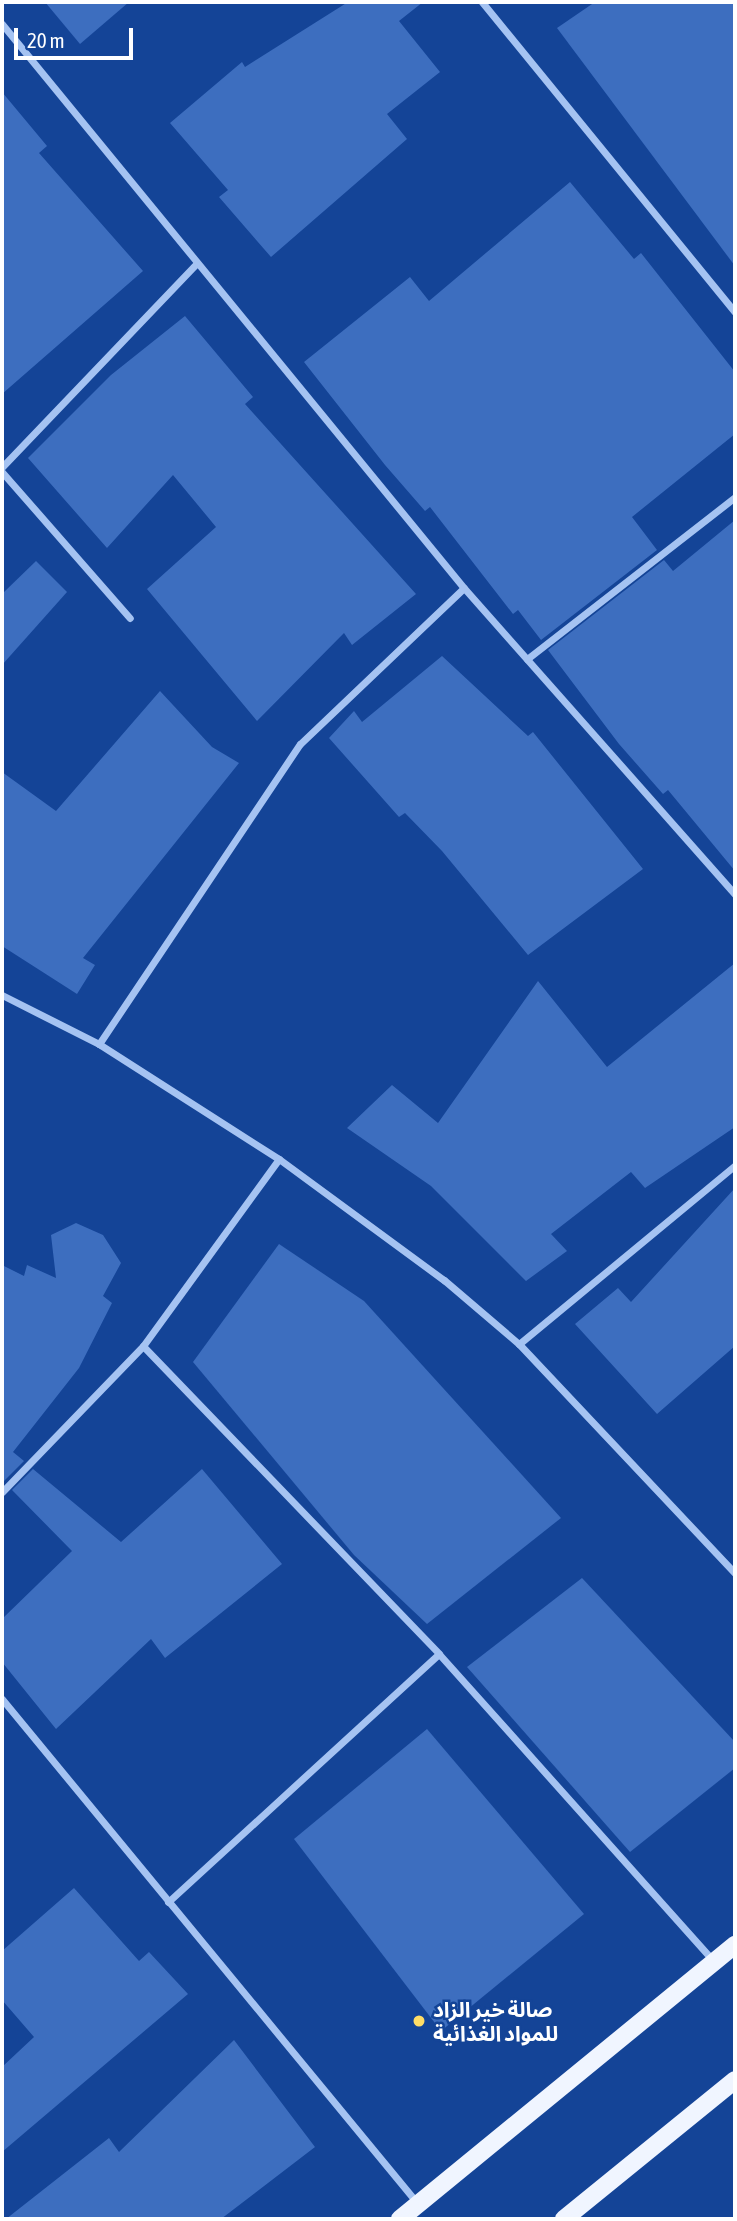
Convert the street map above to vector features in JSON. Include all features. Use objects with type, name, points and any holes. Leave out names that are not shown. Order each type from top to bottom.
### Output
[{"type":"main road","points":[[400,2219],[735,1945]]},
{"type":"main road","points":[[564,2219],[735,2080]]},
{"type":"street","points":[[482,2],[735,312]]},
{"type":"street","points":[[2,24],[464,588],[735,894]]},
{"type":"street","points":[[2,467],[196,264]]},
{"type":"street","points":[[2,472],[130,618]]},
{"type":"street","points":[[527,659],[735,497]]},
{"type":"street","points":[[99,1044],[300,744],[464,588]]},
{"type":"street","points":[[2,995],[99,1044],[279,1159],[433,1272],[519,1344],[735,1573]]},
{"type":"street","points":[[2,1492],[144,1346],[279,1159]]},
{"type":"street","points":[[519,1344],[735,1165]]},
{"type":"street","points":[[144,1346],[439,1654],[715,1962]]},
{"type":"street","points":[[168,1902],[439,1654]]},
{"type":"street","points":[[2,1699],[418,2204]]},
{"type":"building","points":[[45,2],[129,2],[80,44]]},
{"type":"building","points":[[348,2],[423,2],[399,21],[440,72],[387,114],[407,139],[271,257],[219,197],[228,190],[170,123],[242,62],[245,67]]},
{"type":"building","points":[[595,2],[735,2],[735,266],[557,28]]},
{"type":"building","points":[[2,92],[47,146],[39,153],[143,271],[2,394]]},
{"type":"building","points":[[570,182],[634,259],[641,253],[735,372],[735,434],[632,517],[657,550],[541,640],[518,610],[513,614],[430,507],[425,511],[385,465],[304,362],[410,277],[429,301]]},
{"type":"building","points":[[185,316],[253,397],[245,404],[416,594],[352,645],[344,633],[257,721],[147,589],[216,527],[173,475],[107,548],[28,458],[111,375]]},
{"type":"building","points":[[735,520],[735,871],[668,790],[663,794],[619,744],[548,650],[664,560],[673,571]]},
{"type":"building","points":[[36,561],[67,592],[2,665],[2,594]]},
{"type":"building","points":[[442,656],[528,736],[533,732],[643,869],[528,955],[442,851],[405,813],[399,817],[329,738],[354,711],[362,722]]},
{"type":"building","points":[[160,691],[212,747],[239,763],[83,958],[95,965],[77,994],[2,946],[2,772],[56,811]]},
{"type":"building","points":[[735,963],[735,1127],[645,1188],[631,1172],[551,1234],[567,1251],[526,1281],[431,1186],[347,1128],[392,1085],[438,1123],[538,981],[607,1067]]},
{"type":"building","points":[[735,1188],[735,1346],[657,1414],[575,1324],[618,1288],[631,1302]]},
{"type":"building","points":[[76,1223],[103,1235],[121,1263],[103,1296],[112,1303],[79,1368],[13,1452],[24,1461],[4,1481],[2,1265],[24,1276],[27,1265],[56,1278],[51,1235]]},
{"type":"building","points":[[279,1244],[364,1301],[561,1518],[427,1624],[354,1555],[193,1362]]},
{"type":"building","points":[[33,1469],[121,1542],[202,1469],[282,1564],[165,1658],[151,1639],[56,1729],[2,1662],[2,1619],[72,1551],[12,1490]]},
{"type":"building","points":[[582,1578],[735,1742],[735,1768],[630,1852],[467,1667]]},
{"type":"building","points":[[427,1729],[584,1914],[441,2031],[294,1839]]},
{"type":"building","points":[[74,1888],[139,1961],[149,1952],[188,1994],[2,2152],[2,2067],[34,2037],[2,2000],[2,1951]]},
{"type":"building","points":[[234,2040],[315,2147],[221,2219],[6,2219],[109,2138],[119,2152]]},
{"type":"place","name":"صالة خير الزاد للمواد الغذائية","points":[[419,2021]]}]
